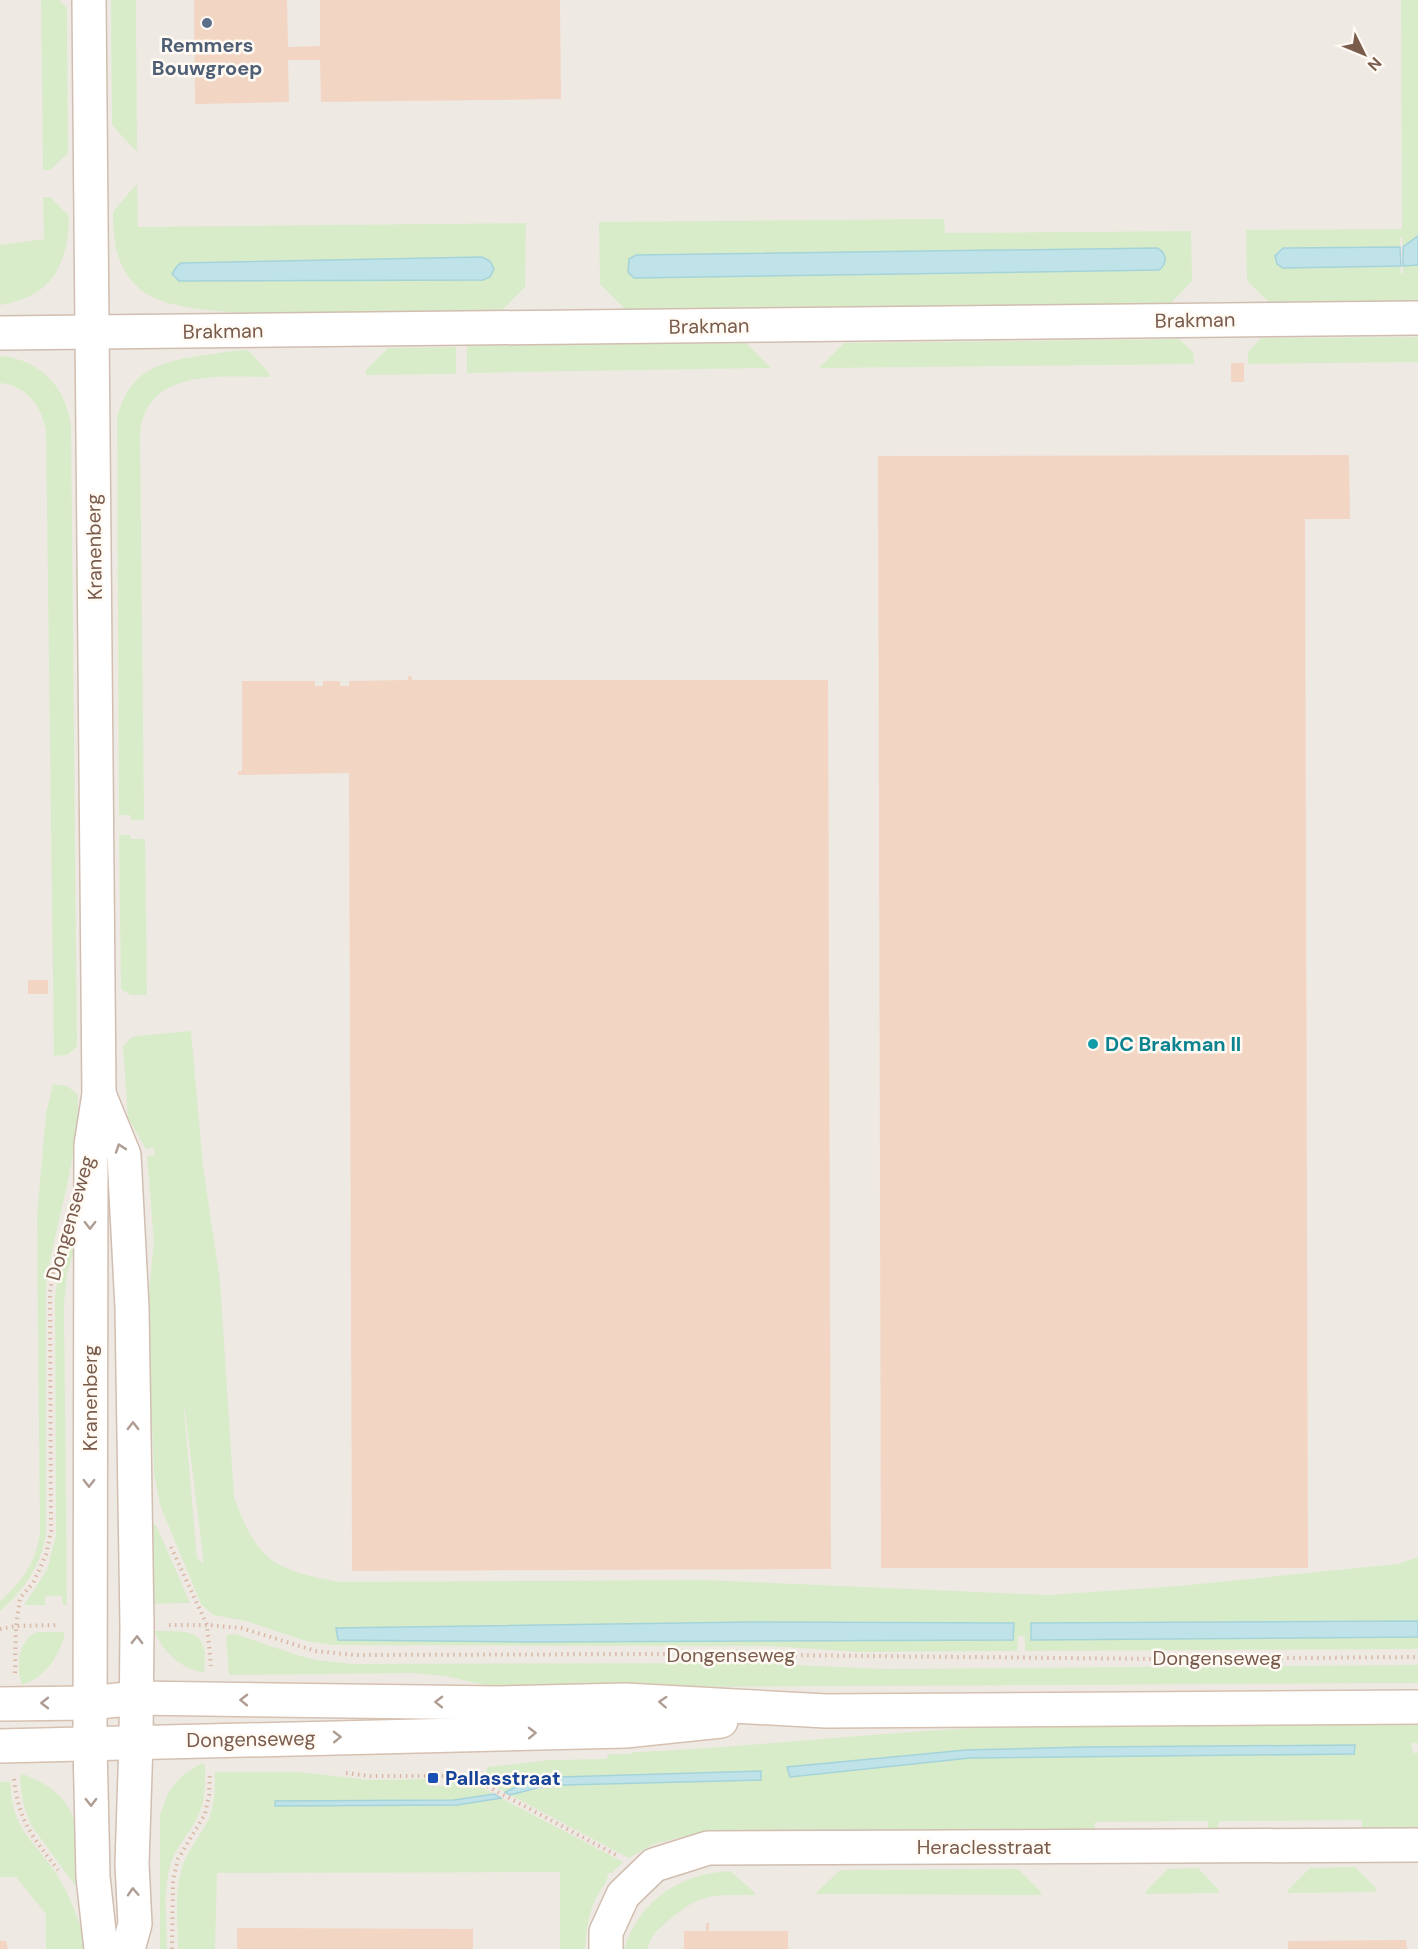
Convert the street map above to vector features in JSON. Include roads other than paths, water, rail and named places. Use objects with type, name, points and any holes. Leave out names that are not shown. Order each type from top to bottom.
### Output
[{"type":"street","name":"Kranenberg","points":[[89,0],[99,1094],[91,1145],[90,1744]]},
{"type":"street","name":"Brakman","points":[[0,333],[1418,318]]},
{"type":"street","name":"Kranenberg","points":[[99,1094],[124,1155],[132,1307],[137,1626],[136,1742]]},
{"type":"street","name":"Dongenseweg","points":[[0,1704],[90,1703],[136,1698],[497,1703],[625,1700],[826,1711],[1418,1707]]},
{"type":"street","name":"Dongenseweg","points":[[0,1746],[625,1731],[826,1711]]},
{"type":"street","points":[[128,1949],[135,1924],[132,1864],[136,1742]]},
{"type":"street","points":[[90,1744],[93,1877],[101,1949]]},
{"type":"street","name":"Heraclesstraat","points":[[606,1949],[606,1932],[623,1895],[654,1865],[708,1848],[1418,1845]]},
{"type":"water","points":[[1418,236],[1418,265],[1403,266],[1403,247]]},
{"type":"water","points":[[1400,247],[1401,266],[1283,268],[1277,264],[1275,256],[1283,248]]},
{"type":"water","points":[[1157,248],[1165,258],[1159,270],[634,278],[628,272],[629,259],[636,255]]},
{"type":"water","points":[[482,257],[490,261],[494,269],[490,277],[483,280],[179,281],[172,274],[181,263]]},
{"type":"water","points":[[1418,1621],[1418,1637],[1031,1640],[1031,1623]]},
{"type":"water","points":[[751,1622],[1014,1623],[1013,1640],[530,1642],[338,1640],[336,1628]]},
{"type":"water","points":[[1355,1745],[1354,1754],[970,1758],[790,1777],[787,1767],[966,1750]]},
{"type":"water","points":[[761,1771],[761,1780],[564,1785],[545,1786],[510,1795],[505,1792],[530,1781],[560,1777]]},
{"type":"water","points":[[494,1794],[501,1798],[457,1805],[275,1806],[275,1801],[454,1800]]},
{"type":"place","name":"Remmers Bouwgroep","points":[[207,23]]},
{"type":"place","name":"DC Brakman II","points":[[1093,1044]]},
{"type":"place","name":"Pallasstraat","points":[[433,1778]]}]
